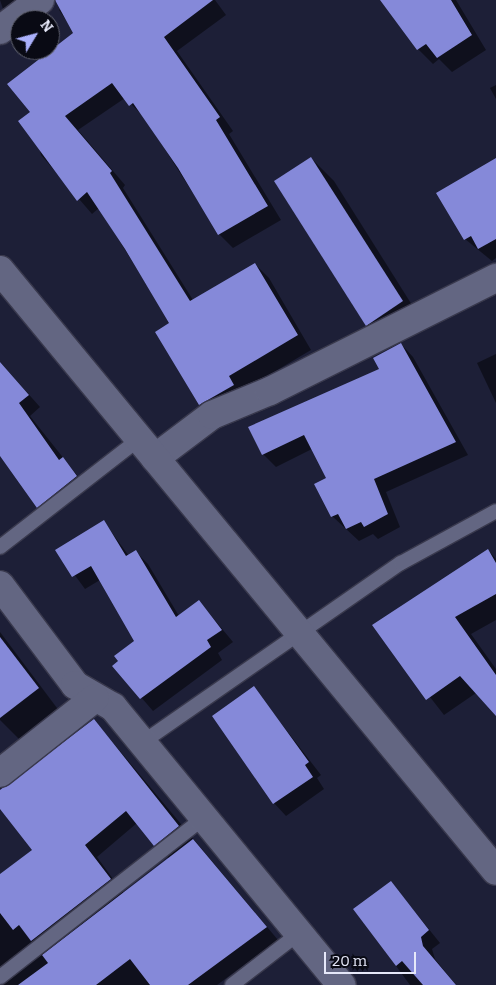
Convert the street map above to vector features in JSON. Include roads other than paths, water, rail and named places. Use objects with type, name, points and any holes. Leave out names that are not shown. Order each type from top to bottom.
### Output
[{"type":"street","points":[[0,30],[40,0]]},
{"type":"street","points":[[0,270],[496,871]]},
{"type":"street","points":[[147,449],[212,416],[270,391],[496,278]]},
{"type":"street","points":[[0,585],[75,685],[113,707],[205,816],[298,934],[341,985]]},
{"type":"street","points":[[4,762],[95,698]]},
{"type":"lane","points":[[0,547],[147,449]]},
{"type":"lane","points":[[143,742],[400,563],[495,513]]},
{"type":"lane","points":[[0,977],[205,816]]},
{"type":"lane","points":[[232,985],[298,934]]}]
